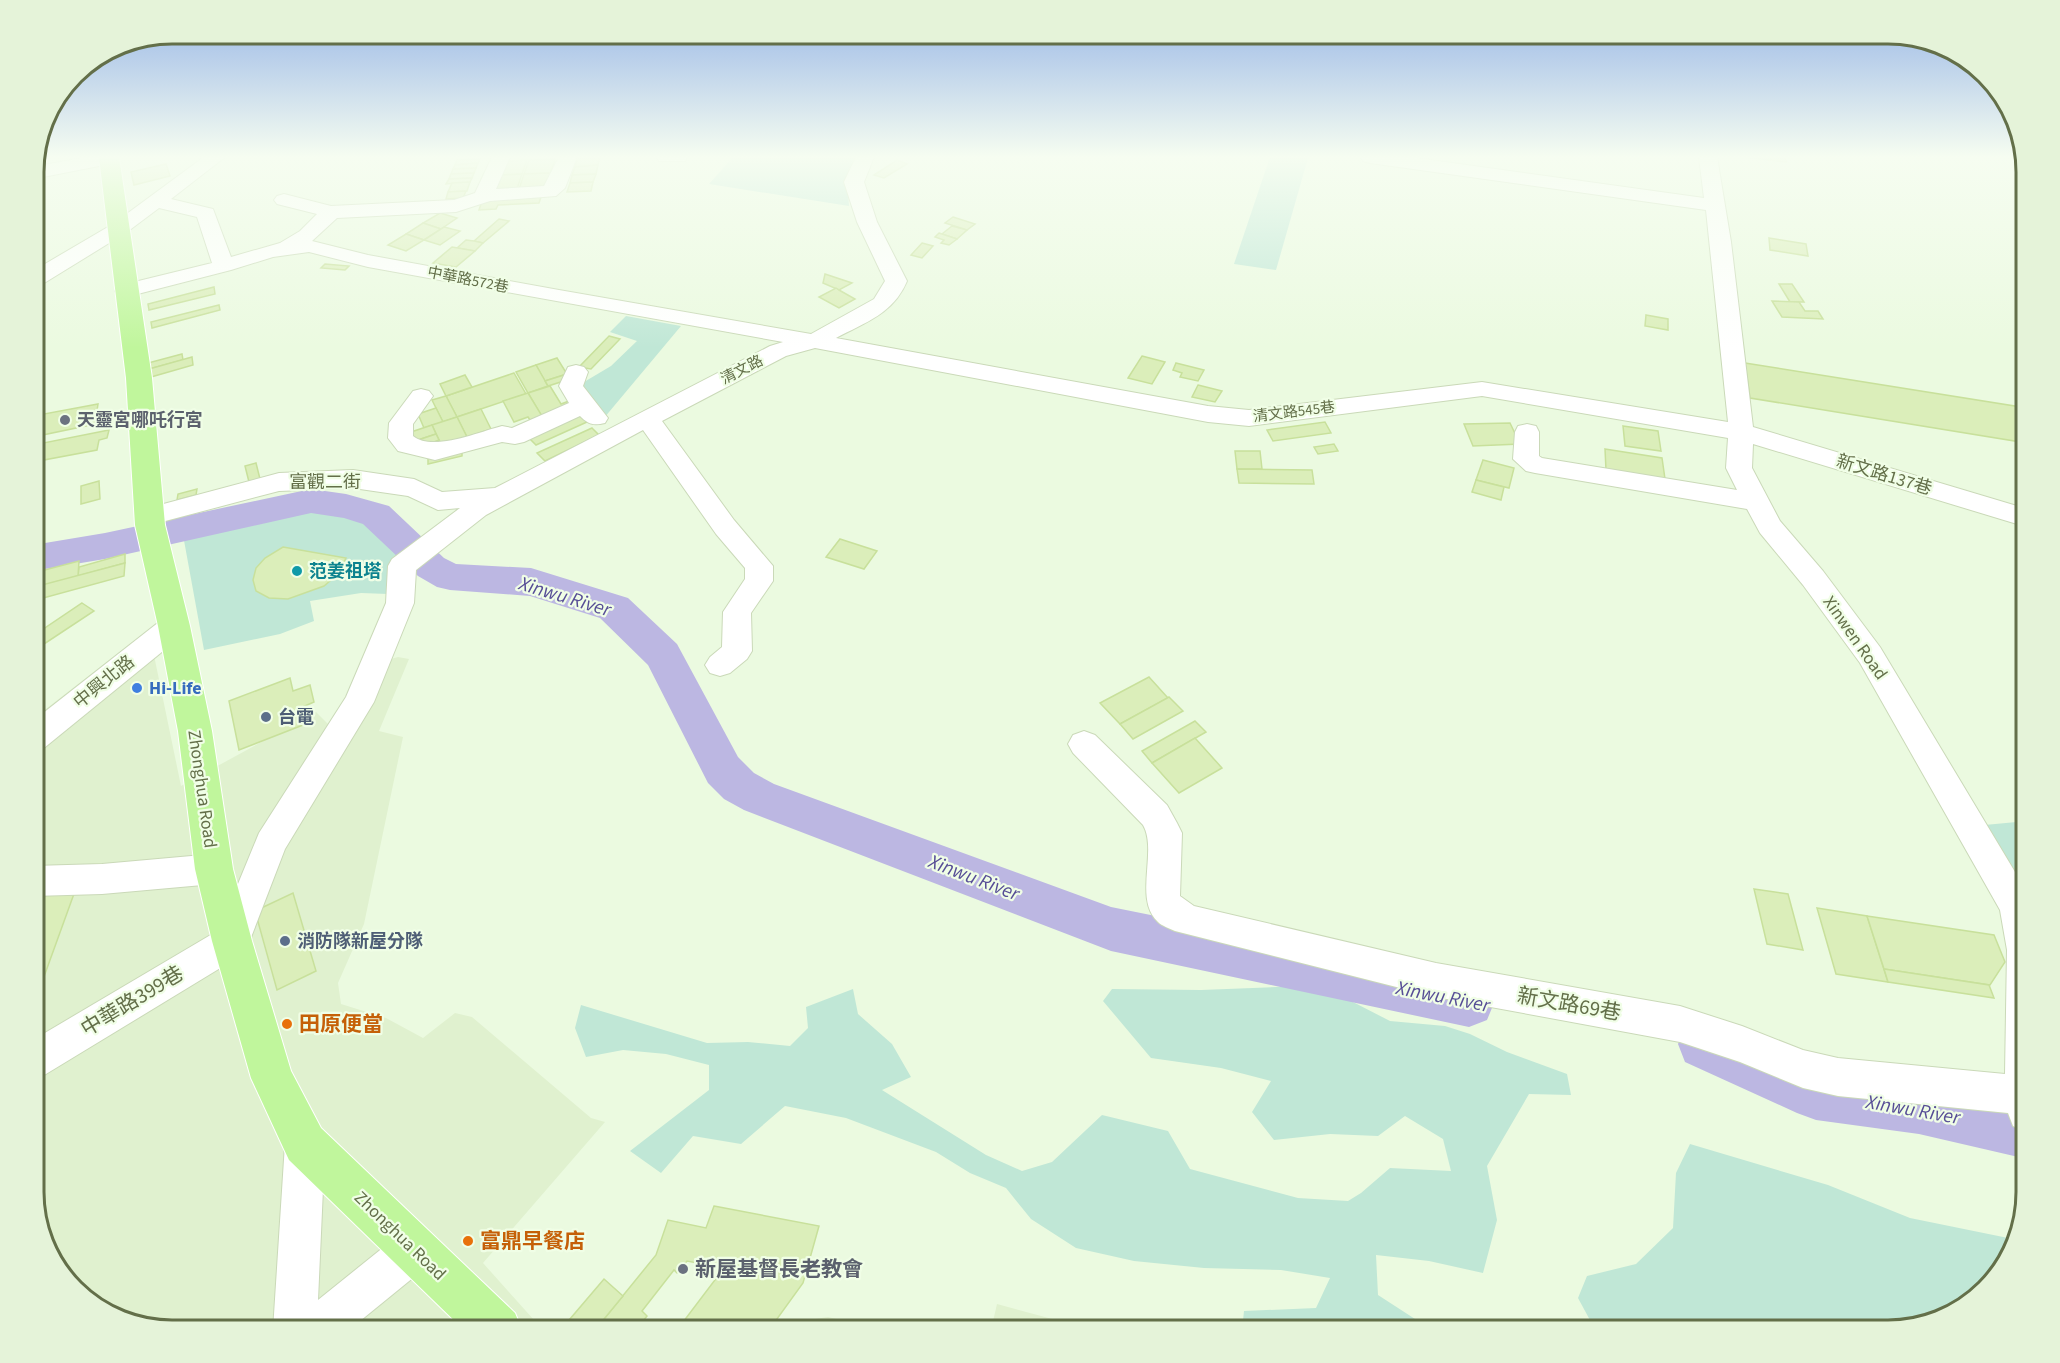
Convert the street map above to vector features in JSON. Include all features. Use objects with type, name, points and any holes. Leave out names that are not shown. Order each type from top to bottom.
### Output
[{"type":"main road","name":"Zhonghua Road","points":[[119,221],[126,291],[139,378],[151,528],[195,731],[214,869],[232,941],[272,1078],[305,1144],[487,1319]]},
{"type":"street","points":[[44,273],[131,221]]},
{"type":"street","points":[[209,221],[224,266]]},
{"type":"street","points":[[288,247],[307,235],[322,221]]},
{"type":"street","name":"清文路","points":[[232,941],[272,843],[359,702],[400,603],[402,566],[477,509],[500,496],[778,351],[814,341],[882,303],[890,296],[896,281],[866,221]]},
{"type":"street","name":"Xinwen Road","points":[[1717,221],[1741,432],[1739,468],[1768,526],[1813,578],[1870,655],[2016,904]]},
{"type":"street","name":"中華路572巷","points":[[126,291],[288,247],[309,246],[368,261],[547,295],[814,341]]},
{"type":"street","name":"清文路545巷","points":[[814,341],[1208,414],[1249,418],[1482,389],[1741,432]]},
{"type":"street","points":[[576,372],[571,386],[584,405],[613,436]]},
{"type":"street","points":[[421,396],[401,423],[400,438],[407,445],[435,452],[492,436],[515,436],[584,405]]},
{"type":"street","points":[[647,418],[725,527],[759,566],[759,581],[737,612],[737,651],[720,665]]},
{"type":"street","points":[[1527,432],[1526,459],[1535,465],[1756,502]]},
{"type":"street","name":"新文路137巷","points":[[1741,432],[2016,515]]},
{"type":"street","points":[[515,436],[535,477]]},
{"type":"street","name":"富觀二街","points":[[151,528],[279,482],[354,479],[414,488],[438,501],[500,496]]},
{"type":"street","name":"中興北路","points":[[44,730],[174,626]]},
{"type":"street","name":"新文路69巷","points":[[1084,744],[1155,815],[1165,833],[1163,896],[1169,910],[1186,920],[1436,981],[1680,1024],[1742,1044],[1803,1069],[1838,1077],[2016,1103]]},
{"type":"street","points":[[44,881],[102,879],[214,869]]},
{"type":"street","name":"中華路399巷","points":[[44,1054],[232,941]]},
{"type":"street","points":[[296,1319],[305,1144]]},
{"type":"street","points":[[328,1319],[414,1249]]},
{"type":"shaded area","points":[[1249,221],[1290,221],[1276,270],[1234,264]]},
{"type":"shaded area","points":[[626,316],[681,326],[604,418],[579,385],[611,366],[637,341],[610,332]]},
{"type":"shaded area","points":[[347,508],[392,537],[405,556],[388,594],[361,593],[310,601],[314,621],[280,634],[204,650],[183,535],[283,509]]},
{"type":"shaded area","points":[[150,636],[181,786],[316,712],[332,728],[369,665],[398,657],[409,659],[379,731],[403,737],[364,924],[338,983],[341,1004],[386,1018],[423,1038],[455,1013],[472,1017],[591,1118],[605,1122],[483,1263],[533,1319],[154,1318],[122,1310],[100,1298],[81,1282],[61,1256],[48,1225],[44,1200],[44,710],[131,643]]},
{"type":"shaded area","points":[[2016,822],[2016,890],[1974,826]]},
{"type":"shaded area","points":[[1302,986],[1351,1001],[1390,1021],[1445,1026],[1470,1034],[1507,1052],[1567,1074],[1571,1095],[1529,1094],[1487,1166],[1497,1220],[1483,1273],[1429,1261],[1376,1255],[1378,1295],[1415,1319],[1243,1319],[1244,1311],[1316,1308],[1330,1278],[1281,1270],[1204,1268],[1134,1261],[1076,1248],[1031,1219],[1006,1188],[970,1173],[936,1152],[846,1118],[785,1106],[741,1144],[693,1136],[661,1173],[630,1151],[709,1090],[709,1065],[666,1054],[623,1050],[586,1057],[575,1028],[581,1005],[707,1043],[748,1042],[790,1046],[808,1028],[806,1007],[853,989],[858,1014],[892,1044],[911,1077],[882,1090],[986,1155],[1022,1171],[1052,1162],[1102,1115],[1168,1131],[1190,1169],[1298,1198],[1348,1201],[1390,1168],[1451,1171],[1443,1139],[1405,1116],[1378,1136],[1330,1134],[1274,1140],[1252,1112],[1271,1081],[1221,1068],[1151,1058],[1103,1001],[1112,989],[1201,990]]},
{"type":"shaded area","points":[[1690,1144],[1828,1185],[1910,1218],[2008,1238],[1995,1263],[1973,1288],[1938,1310],[1922,1315],[1889,1319],[1589,1319],[1578,1298],[1587,1276],[1636,1264],[1673,1228],[1676,1173]]},
{"type":"shaded area","points":[[997,1304],[1052,1319],[994,1319]]},
{"type":"building","points":[[427,221],[453,221],[441,229],[423,223]]},
{"type":"building","points":[[497,221],[509,221],[483,243],[474,241]]},
{"type":"building","points":[[948,221],[964,221],[975,224],[967,230],[945,223]]},
{"type":"building","points":[[423,223],[441,229],[424,240],[406,234]]},
{"type":"building","points":[[952,226],[967,230],[957,239],[942,234]]},
{"type":"building","points":[[444,227],[460,231],[440,245],[424,240]]},
{"type":"building","points":[[939,233],[957,239],[949,245],[941,243],[944,240],[935,237]]},
{"type":"building","points":[[406,234],[424,240],[406,251],[388,245]]},
{"type":"building","points":[[1769,238],[1806,244],[1808,256],[1770,250]]},
{"type":"building","points":[[466,240],[483,243],[475,251],[457,248]]},
{"type":"building","points":[[922,243],[933,246],[922,258],[911,255]]},
{"type":"building","points":[[452,247],[475,251],[456,267],[433,263]]},
{"type":"building","points":[[325,264],[349,266],[345,270],[321,268]]},
{"type":"building","points":[[825,274],[852,283],[839,290],[823,283]]},
{"type":"building","points":[[1779,284],[1792,284],[1804,302],[1790,302]]},
{"type":"building","points":[[214,287],[215,294],[149,310],[148,304]]},
{"type":"building","points":[[836,288],[855,299],[839,308],[819,297]]},
{"type":"building","points":[[1772,301],[1799,302],[1805,311],[1818,311],[1823,319],[1782,317]]},
{"type":"building","points":[[219,305],[220,310],[152,328],[151,322]]},
{"type":"building","points":[[1646,315],[1668,319],[1668,330],[1645,326]]},
{"type":"building","points":[[609,336],[620,339],[591,369],[579,367]]},
{"type":"building","points":[[182,354],[183,360],[149,369],[148,363]]},
{"type":"building","points":[[1142,356],[1165,362],[1152,384],[1128,378]]},
{"type":"building","points":[[192,357],[193,365],[151,377],[149,369]]},
{"type":"building","points":[[557,358],[567,374],[545,381],[536,365]]},
{"type":"building","points":[[1176,363],[1204,370],[1198,381],[1180,377],[1182,373],[1173,370]]},
{"type":"building","points":[[1745,363],[2016,406],[2016,441],[1750,398]]},
{"type":"building","points":[[536,365],[548,386],[528,393],[516,372]]},
{"type":"building","points":[[514,373],[526,394],[457,417],[446,396]]},
{"type":"building","points":[[567,374],[570,379],[548,386],[545,381]]},
{"type":"building","points":[[465,375],[472,387],[446,396],[440,384]]},
{"type":"building","points":[[1198,385],[1222,391],[1215,402],[1192,397]]},
{"type":"building","points":[[550,386],[561,404],[569,401],[572,407],[542,417],[528,393]]},
{"type":"building","points":[[528,393],[542,416],[530,420],[528,417],[514,422],[503,401]]},
{"type":"building","points":[[446,396],[457,417],[443,422],[432,400]]},
{"type":"building","name":"天靈宮哪吒行宮","points":[[98,404],[95,424],[44,435],[44,414]]},
{"type":"building","points":[[436,408],[443,422],[424,428],[418,414]]},
{"type":"building","points":[[481,409],[491,429],[467,437],[457,417]]},
{"type":"building","points":[[578,414],[587,422],[536,445],[528,437]]},
{"type":"building","points":[[457,417],[467,437],[442,446],[432,425]]},
{"type":"building","points":[[1325,422],[1331,433],[1273,441],[1267,430]]},
{"type":"building","points":[[1510,423],[1520,444],[1473,446],[1464,424]]},
{"type":"building","points":[[432,425],[436,434],[412,442],[408,433]]},
{"type":"building","points":[[1623,426],[1658,431],[1661,451],[1625,446]]},
{"type":"building","points":[[592,428],[599,435],[545,461],[537,453]]},
{"type":"building","points":[[109,430],[107,438],[99,440],[97,450],[44,460],[44,443]]},
{"type":"building","points":[[436,434],[439,440],[424,446],[421,439]]},
{"type":"building","points":[[1334,444],[1338,451],[1318,454],[1314,447]]},
{"type":"building","points":[[1605,449],[1662,458],[1665,479],[1606,470]]},
{"type":"building","points":[[462,451],[462,456],[428,464],[428,458]]},
{"type":"building","points":[[1235,451],[1260,451],[1262,469],[1237,469]]},
{"type":"building","points":[[1483,460],[1514,468],[1509,488],[1476,480]]},
{"type":"building","points":[[256,463],[260,479],[249,482],[245,466]]},
{"type":"building","points":[[1237,469],[1312,470],[1314,484],[1239,483]]},
{"type":"building","points":[[1476,480],[1504,487],[1501,500],[1472,492]]},
{"type":"building","points":[[99,481],[100,499],[81,504],[81,486]]},
{"type":"building","points":[[197,489],[196,495],[177,500],[178,494]]},
{"type":"building","points":[[840,539],[877,551],[864,569],[826,557]]},
{"type":"building","name":"范姜祖塔","points":[[283,547],[346,558],[338,574],[324,586],[288,599],[269,598],[256,591],[253,580],[256,568],[265,558]]},
{"type":"building","points":[[125,554],[125,563],[78,576],[79,567]]},
{"type":"building","points":[[79,561],[78,576],[44,585],[44,570]]},
{"type":"building","points":[[125,563],[124,576],[44,598],[44,584]]},
{"type":"building","points":[[82,603],[94,611],[44,644],[44,629]]},
{"type":"building","points":[[1149,677],[1168,698],[1120,724],[1100,703]]},
{"type":"building","name":"台電","points":[[290,678],[293,691],[310,685],[314,702],[298,709],[303,725],[239,750],[229,701]]},
{"type":"building","points":[[1169,697],[1183,711],[1133,739],[1120,724]]},
{"type":"building","points":[[1195,721],[1206,732],[1152,763],[1142,751]]},
{"type":"building","points":[[1195,738],[1222,768],[1179,793],[1152,763]]},
{"type":"building","points":[[1754,889],[1788,894],[1803,950],[1767,944]]},
{"type":"building","points":[[75,891],[44,977],[44,896]]},
{"type":"building","name":"消防隊新屋分隊","points":[[293,893],[316,971],[277,990],[255,911]]},
{"type":"building","points":[[1817,908],[1867,916],[1888,982],[1836,974]]},
{"type":"building","points":[[1867,916],[1994,935],[2005,962],[1990,985],[1884,969]]},
{"type":"building","points":[[1884,969],[1989,985],[1994,998],[1888,982]]},
{"type":"building","points":[[714,1206],[819,1226],[803,1283],[777,1319],[685,1319],[724,1268],[687,1261],[677,1273],[674,1270],[642,1311],[647,1316],[645,1319],[604,1319],[656,1255],[668,1220],[706,1228]]},
{"type":"building","points":[[604,1279],[623,1296],[604,1319],[570,1319]]},
{"type":"waterway","name":"Xinwu River","points":[[44,556],[105,546],[311,501],[346,506],[376,515],[431,567],[450,577],[531,582],[614,608],[663,655],[723,770],[739,786],[759,797],[1111,929],[1469,1003]]},
{"type":"waterway","name":"Xinwu River","points":[[1703,1044],[1816,1094],[1919,1108],[2016,1130]]},
{"type":"place","name":"天靈宮哪吒行宮","points":[[65,420]]},
{"type":"place","name":"范姜祖塔","points":[[297,571]]},
{"type":"place","name":"Hi-Life","points":[[137,688]]},
{"type":"place","name":"台電","points":[[266,717]]},
{"type":"place","name":"消防隊新屋分隊","points":[[285,941]]},
{"type":"place","name":"田原便當","points":[[287,1024]]},
{"type":"place","name":"富鼎早餐店","points":[[468,1241]]},
{"type":"place","name":"新屋基督長老教會","points":[[683,1269]]}]
